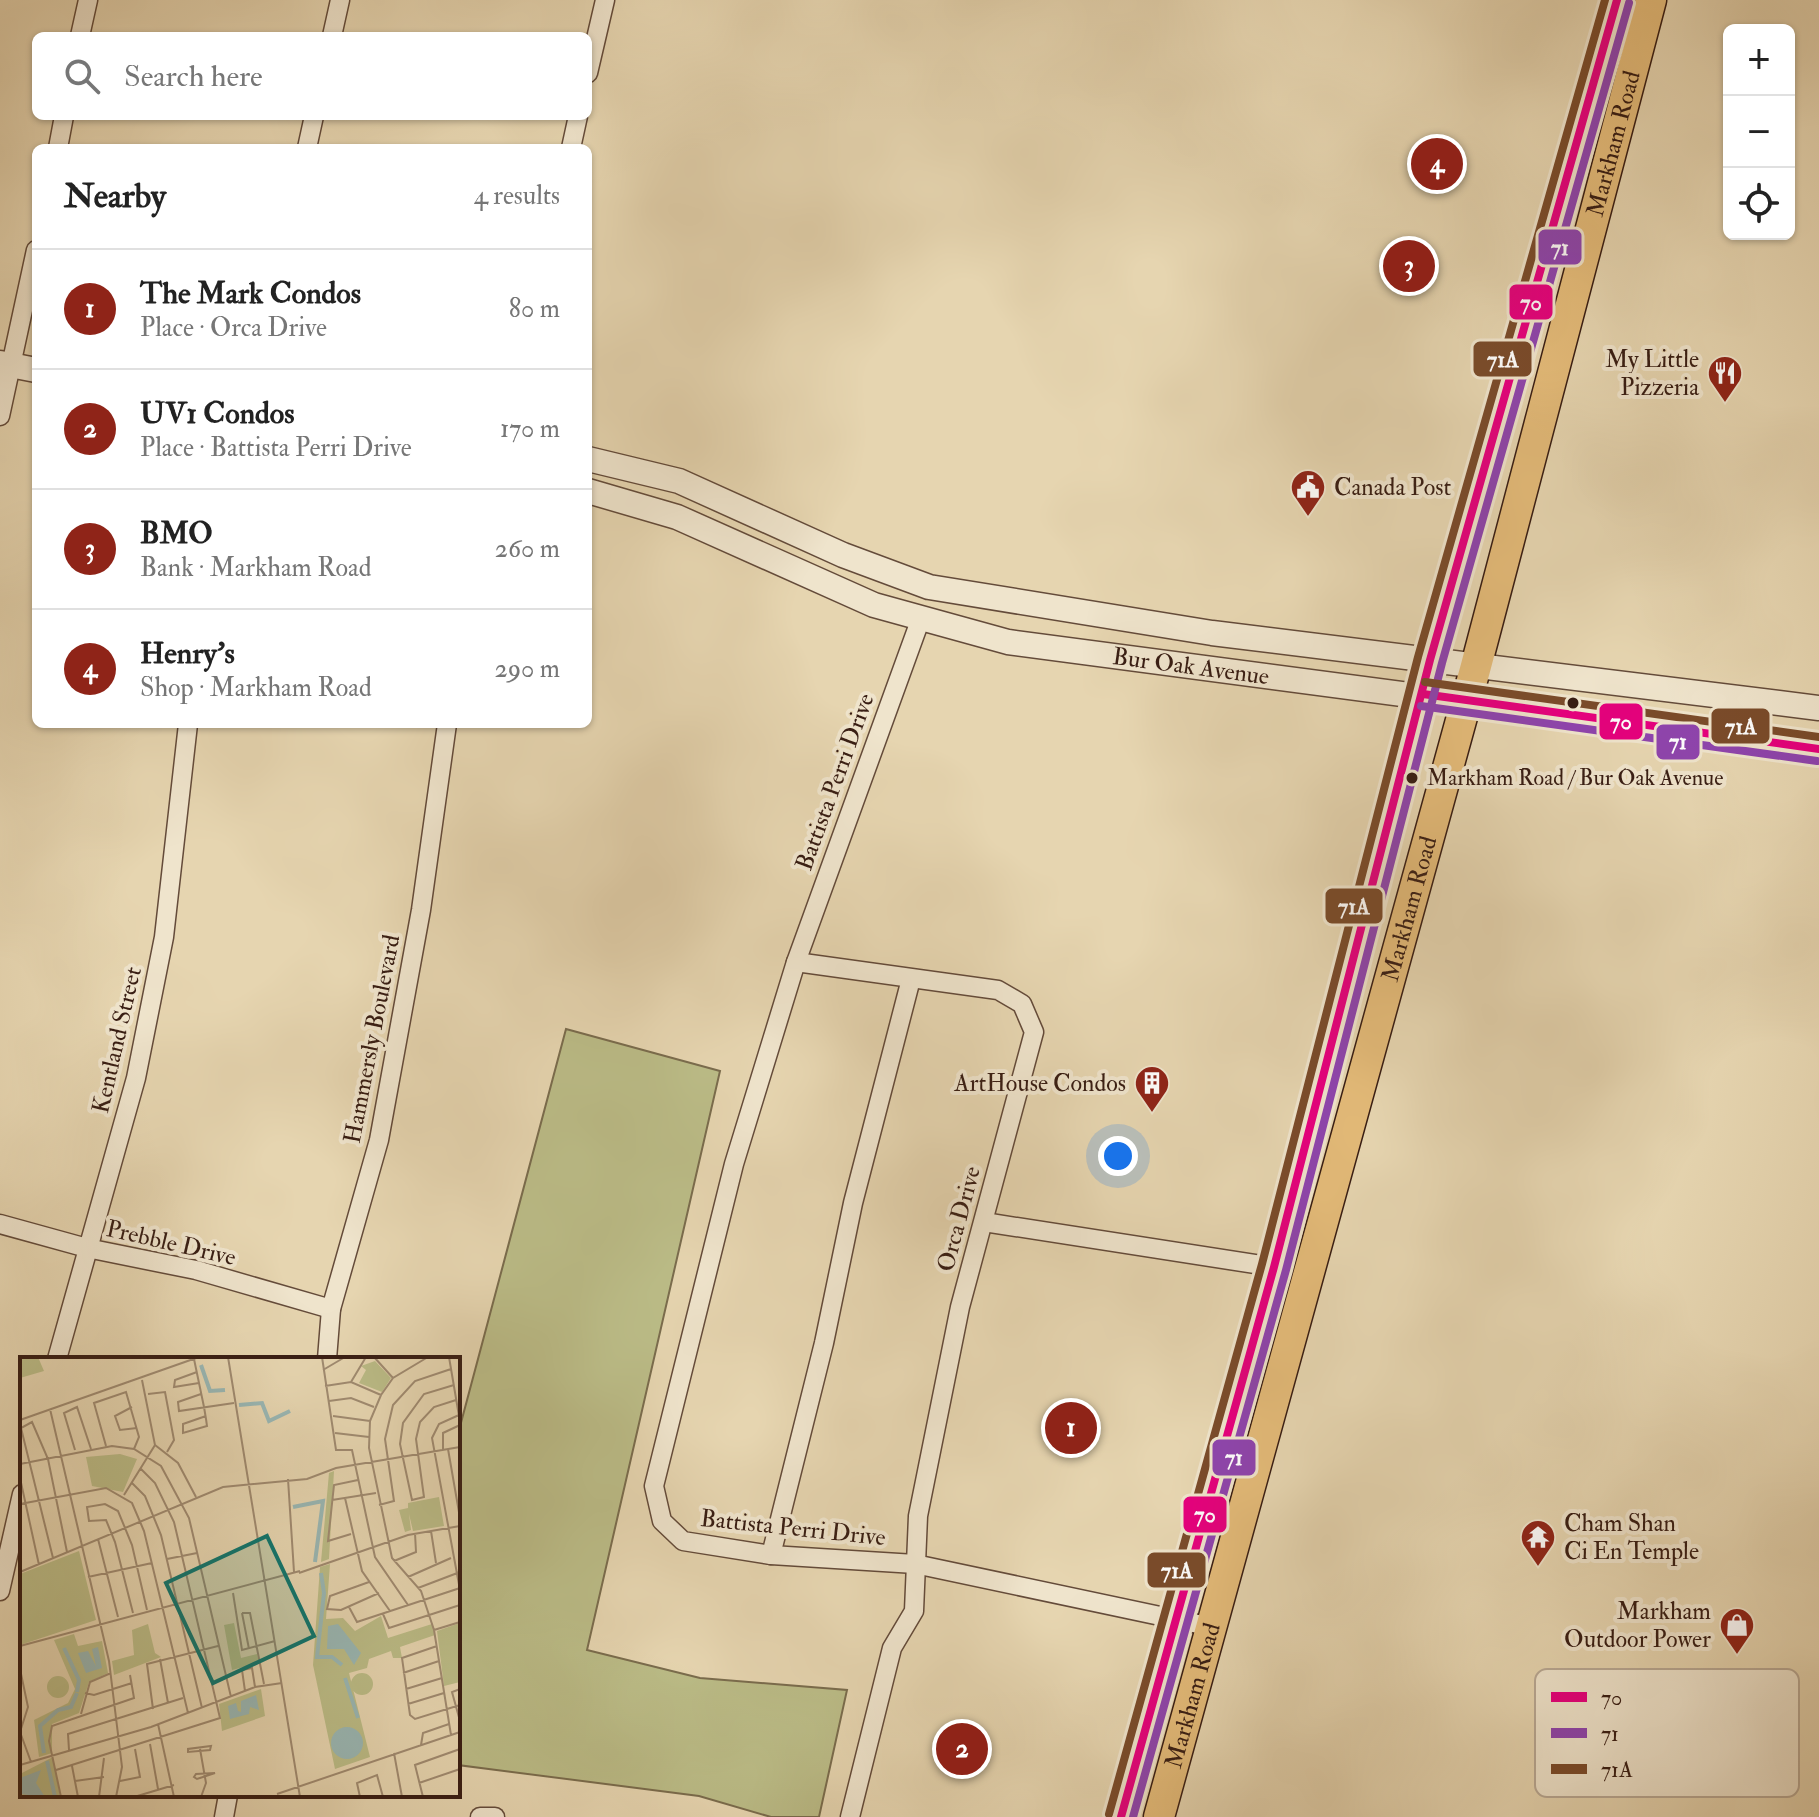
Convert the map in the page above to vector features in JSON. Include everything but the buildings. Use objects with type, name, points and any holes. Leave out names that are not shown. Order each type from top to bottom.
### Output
[{"type":"main road","name":"Markham Road","points":[[1121,1817],[1179,1618],[1274,1267],[1430,660],[1617,0]]},
{"type":"main road","name":"Markham Road","points":[[1159,1817],[1467,700],[1651,0]]},
{"type":"street","points":[[81,32],[88,0]]},
{"type":"street","points":[[333,32],[340,0]]},
{"type":"street","points":[[592,56],[605,0]]},
{"type":"street","points":[[59,144],[63,120]]},
{"type":"street","points":[[308,144],[313,120]]},
{"type":"street","points":[[572,144],[577,120]]},
{"type":"street","points":[[0,416],[5,364],[32,265]]},
{"type":"street","points":[[5,364],[32,369]]},
{"type":"street","name":"Bur Oak Avenue","points":[[592,460],[679,481],[843,555],[929,587],[1198,631],[1819,708]]},
{"type":"street","name":"Bur Oak Avenue","points":[[592,492],[677,517],[874,605],[1008,642],[1423,694],[1819,749]]},
{"type":"street","name":"Battista Perri Drive","points":[[921,618],[796,962],[734,1164],[654,1486],[662,1521],[683,1541],[771,1555],[915,1564],[1212,1627]]},
{"type":"street","name":"Kentland Street","points":[[58,1357],[136,1078],[164,937],[188,728]]},
{"type":"street","name":"Hammersly Boulevard","points":[[327,1357],[331,1309],[379,1140],[421,910],[446,728]]},
{"type":"street","points":[[771,1555],[824,1343],[853,1203],[911,979],[796,962]]},
{"type":"street","name":"Orca Drive","points":[[850,1817],[892,1648],[914,1611],[918,1516],[960,1307],[1034,1032],[1022,1004],[998,990],[911,979]]},
{"type":"street","points":[[984,1222],[1274,1267]]},
{"type":"street","name":"Prebble Drive","points":[[0,1224],[87,1248],[196,1270],[331,1309]]},
{"type":"street","points":[[0,1591],[20,1503]]},
{"type":"street","points":[[224,1817],[228,1797]]},
{"type":"street","points":[[480,1817],[495,1817]]},
{"type":"green space","points":[[566,1029],[720,1071],[587,1650],[700,1678],[847,1690],[819,1817],[771,1817],[699,1796],[460,1765],[460,1426]]},
{"type":"transit line","name":"71A","points":[[1109,1814],[1262,1264],[1418,657],[1605,0]]},
{"type":"transit line","name":"70","points":[[1121,1817],[1274,1267],[1430,660],[1617,0]]},
{"type":"transit line","name":"71","points":[[1133,1817],[1286,1270],[1442,663],[1629,3]]},
{"type":"transit line","name":"71A","points":[[1425,682],[1819,737]]},
{"type":"transit line","name":"70","points":[[1423,694],[1819,749]]},
{"type":"transit line","name":"71","points":[[1421,706],[1817,761]]},
{"type":"place","name":"Henry's","points":[[1437,164]]},
{"type":"place","name":"BMO","points":[[1409,266]]},
{"type":"place","name":"My Little Pizzeria","points":[[1725,404]]},
{"type":"place","name":"Canada Post","points":[[1308,518]]},
{"type":"place","name":"Markham Road / Bur Oak Avenue","points":[[1412,778]]},
{"type":"place","name":"ArtHouse Condos","points":[[1152,1114]]},
{"type":"place","name":"The Mark Condos","points":[[1071,1428]]},
{"type":"place","name":"Cham Shan Ci En Temple","points":[[1538,1568]]},
{"type":"place","name":"Markham Outdoor Power","points":[[1737,1656]]},
{"type":"place","name":"UV1 Condos","points":[[962,1749]]}]
